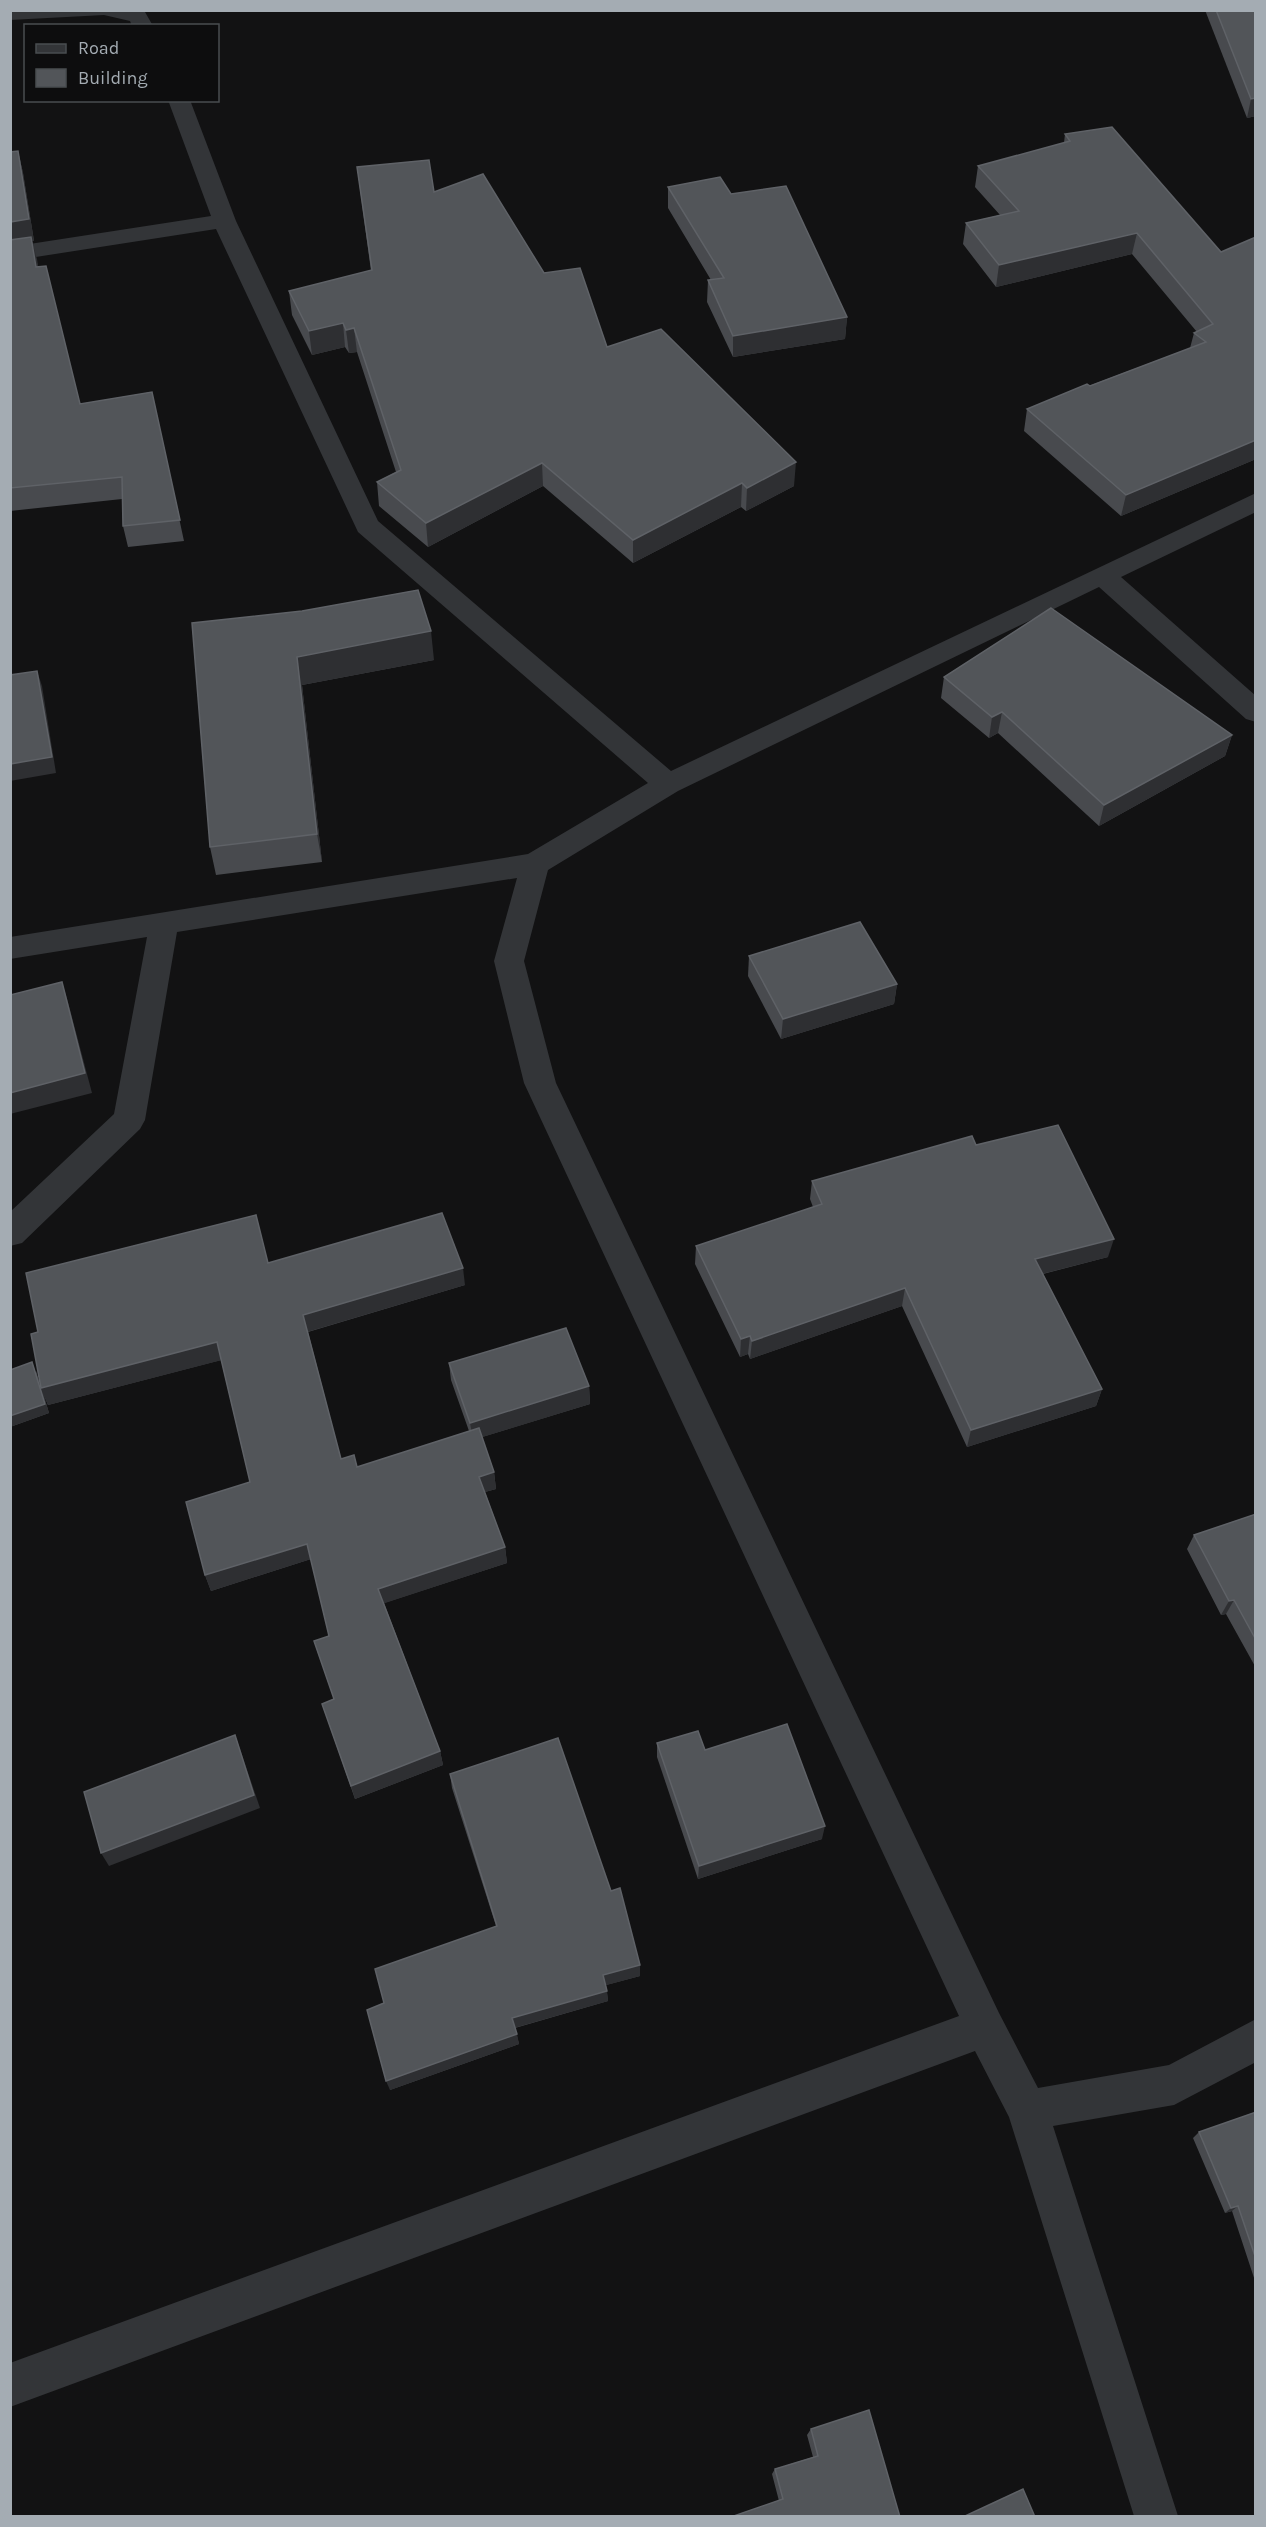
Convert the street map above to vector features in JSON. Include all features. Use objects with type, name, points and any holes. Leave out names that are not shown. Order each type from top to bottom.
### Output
[{"type":"street","points":[[10,15],[97,10]]},
{"type":"street","points":[[110,10],[138,16],[142,24]]},
{"type":"street","points":[[180,102],[224,221],[367,526],[668,784]]},
{"type":"street","points":[[10,254],[224,221]]},
{"type":"street","points":[[10,948],[535,864],[668,784],[1256,501]]},
{"type":"street","points":[[1102,575],[1256,712]]},
{"type":"street","points":[[535,864],[509,961],[540,1083],[985,2027],[1027,2110],[1156,2517]]},
{"type":"street","points":[[10,1233],[129,1120],[164,924]]},
{"type":"street","points":[[10,2385],[985,2027]]},
{"type":"street","points":[[1027,2110],[1174,2085],[1256,2039]]},
{"type":"building","points":[[1216,10],[1256,10],[1256,98],[1251,99]]},
{"type":"building","points":[[1112,127],[1221,252],[1256,237],[1256,440],[1126,495],[1027,409],[1087,384],[1090,386],[1206,342],[1194,333],[1213,324],[1137,233],[999,265],[966,223],[1019,211],[978,166],[1070,141],[1065,134]]},
{"type":"building","points":[[18,151],[29,219],[10,222],[10,152]]},
{"type":"building","points":[[429,160],[434,192],[483,174],[544,273],[580,268],[607,347],[661,329],[796,462],[747,488],[742,483],[633,540],[542,463],[426,523],[377,482],[401,470],[354,328],[346,330],[343,323],[309,331],[289,291],[372,270],[357,167]]},
{"type":"building","points":[[720,177],[731,194],[786,186],[847,317],[733,336],[708,280],[724,278],[668,187]]},
{"type":"building","points":[[31,237],[36,267],[46,266],[80,404],[152,392],[180,520],[123,526],[122,477],[10,488],[10,240]]},
{"type":"building","points":[[418,590],[431,631],[297,657],[317,834],[210,847],[192,623],[302,611]]},
{"type":"building","points":[[1051,608],[1232,735],[1104,805],[1002,712],[992,717],[944,677]]},
{"type":"building","points":[[37,671],[52,757],[10,764],[10,675]]},
{"type":"building","points":[[860,922],[897,984],[783,1019],[749,956]]},
{"type":"building","points":[[62,982],[85,1073],[10,1093],[10,995]]},
{"type":"building","points":[[1058,1125],[1114,1239],[1035,1259],[1102,1389],[971,1430],[905,1288],[752,1341],[750,1336],[741,1339],[696,1246],[822,1204],[812,1181],[972,1136],[976,1145]]},
{"type":"building","points":[[442,1213],[463,1268],[303,1315],[341,1459],[354,1455],[357,1467],[479,1428],[494,1472],[479,1477],[505,1547],[378,1589],[440,1751],[351,1786],[322,1704],[334,1699],[314,1641],[329,1636],[307,1544],[205,1575],[186,1502],[250,1482],[217,1342],[41,1388],[31,1334],[38,1332],[26,1273],[256,1215],[268,1263]]},
{"type":"building","points":[[566,1328],[589,1386],[470,1423],[449,1363]]},
{"type":"building","points":[[32,1362],[45,1404],[10,1416],[10,1370]]},
{"type":"building","points":[[1256,1514],[1256,1640],[1234,1600],[1229,1601],[1194,1535]]},
{"type":"building","points":[[787,1724],[825,1826],[699,1866],[657,1743],[698,1731],[705,1750]]},
{"type":"building","points":[[235,1735],[254,1795],[101,1853],[84,1792]]},
{"type":"building","points":[[558,1738],[611,1891],[620,1888],[640,1965],[603,1975],[607,1991],[512,2018],[517,2034],[386,2081],[367,2010],[384,2003],[375,1969],[497,1926],[450,1774]]},
{"type":"building","points":[[1256,2112],[1256,2259],[1238,2206],[1231,2208],[1199,2132]]},
{"type":"building","points":[[869,2410],[900,2517],[731,2517],[783,2499],[775,2469],[818,2456],[811,2429]]},
{"type":"building","points":[[1023,2489],[1035,2517],[963,2517]]}]
